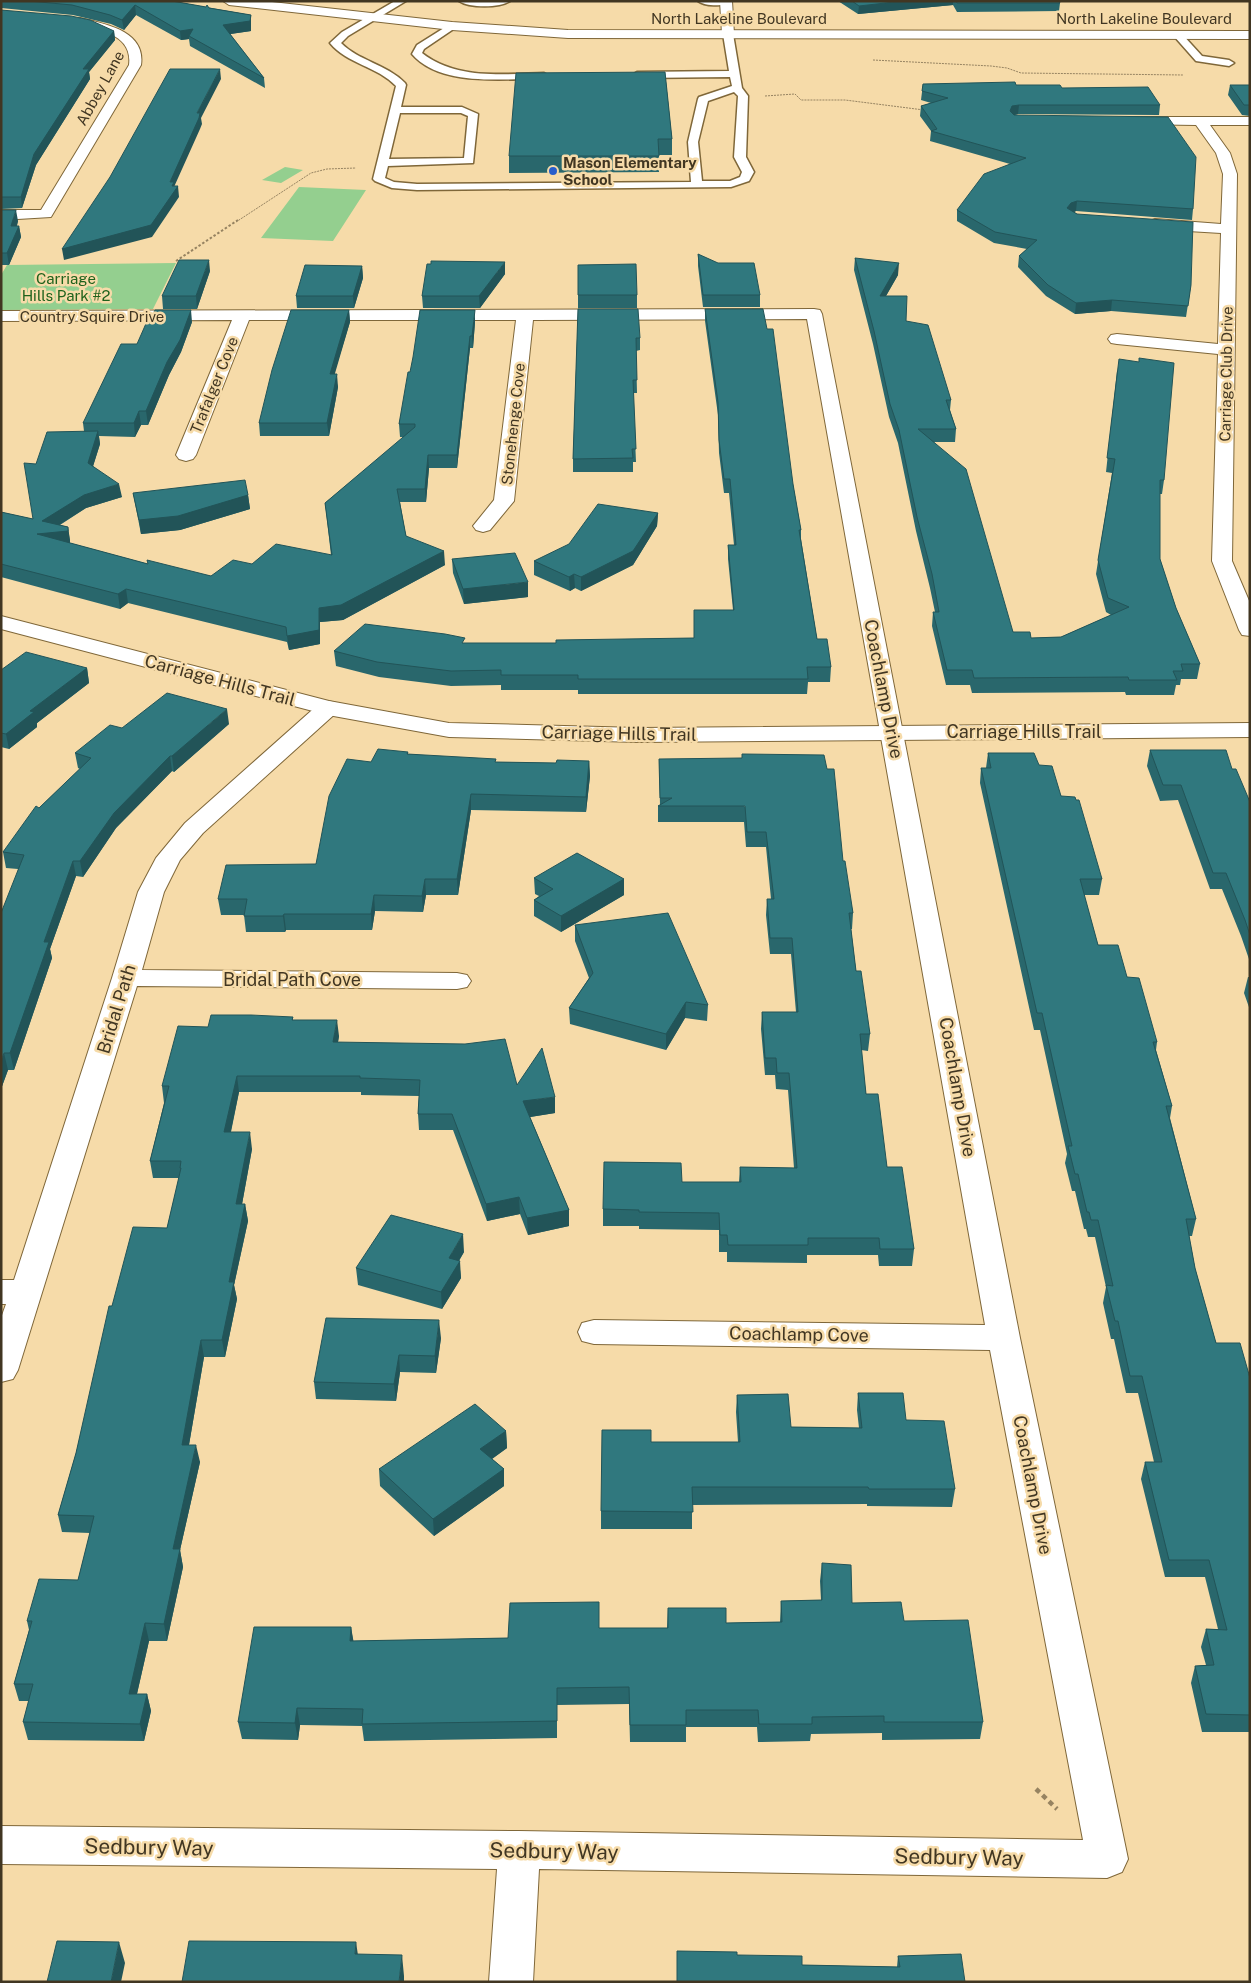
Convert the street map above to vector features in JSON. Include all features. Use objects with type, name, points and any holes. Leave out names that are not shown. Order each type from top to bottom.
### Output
[{"type":"street","name":"North Lakeline Boulevard","points":[[230,1],[452,26],[568,34],[728,30],[1250,26]]},
{"type":"street","name":"North Lakeline Boulevard","points":[[309,1],[527,24],[728,30],[1250,35]]},
{"type":"street","points":[[726,1],[728,30]]},
{"type":"street","name":"Abbey Lane","points":[[1,215],[46,214],[135,65],[138,55],[128,39],[98,26],[68,19]]},
{"type":"street","points":[[1124,121],[1250,121]]},
{"type":"street","name":"Carriage Club Drive","points":[[1201,122],[1223,153],[1230,174],[1222,562],[1250,630]]},
{"type":"street","points":[[1144,223],[1229,229]]},
{"type":"street","name":"Stonehenge Cove","points":[[484,526],[504,501],[525,314]]},
{"type":"street","name":"Country Squire Drive","points":[[1,316],[814,314]]},
{"type":"street","name":"Coachlamp Drive","points":[[814,314],[1004,1338],[1107,1859]]},
{"type":"street","name":"Trafalger Cove","points":[[186,455],[242,315]]},
{"type":"street","points":[[1117,339],[1226,350]]},
{"type":"street","name":"Carriage Hills Trail","points":[[3,624],[328,708],[449,730],[639,735],[1250,730]]},
{"type":"street","name":"Bridal Path","points":[[1,1370],[14,1292],[126,978],[151,892],[169,858],[194,828],[328,708]]},
{"type":"street","name":"Bridal Path Cove","points":[[126,978],[457,981]]},
{"type":"street","name":"Coachlamp Cove","points":[[594,1332],[1004,1338]]},
{"type":"street","name":"Sedbury Way","points":[[1,1845],[519,1850],[1107,1859]]},
{"type":"street","points":[[510,1982],[519,1850]]},
{"type":"lane","points":[[402,1],[346,34],[335,43],[344,53],[393,75],[401,85],[379,180],[392,185],[416,187],[697,185],[732,184],[745,179],[748,172],[740,157],[743,96],[737,88],[728,30]]},
{"type":"lane","points":[[463,1],[490,4],[506,1]]},
{"type":"lane","points":[[702,1],[726,1]]},
{"type":"lane","points":[[452,26],[420,48],[416,54],[426,63],[457,72],[487,75],[553,76]]},
{"type":"lane","points":[[1178,35],[1199,59],[1229,63]]},
{"type":"lane","points":[[630,75],[734,74]]},
{"type":"lane","points":[[697,185],[693,142],[703,99],[737,88]]},
{"type":"lane","points":[[381,165],[469,161],[473,114],[470,112],[396,110]]},
{"type":"path","points":[[866,60],[991,66],[1007,68],[1021,74],[1193,75],[1229,63]]},
{"type":"path","points":[[764,96],[795,94],[801,100],[857,100],[929,110]]},
{"type":"path","points":[[176,261],[311,173],[341,168],[381,165]]},
{"type":"green space","points":[[285,167],[303,170],[281,183],[262,180]]},
{"type":"green space","points":[[299,187],[366,190],[333,241],[261,238]]},
{"type":"green space","name":"Carriage Hills Park #2","points":[[176,263],[153,309],[1,310],[1,275],[7,265]]},
{"type":"building","points":[[29,1],[172,1],[206,7],[207,5],[209,8],[251,15],[250,21],[223,25],[264,78],[189,36],[193,29],[180,31],[135,5],[122,20],[72,5]]},
{"type":"building","points":[[852,1],[903,1],[859,6]]},
{"type":"building","points":[[956,1],[1059,1],[1060,3],[957,3]]},
{"type":"building","points":[[1,10],[71,16],[90,20],[114,31],[83,69],[89,69],[34,154],[21,197],[1,197]]},
{"type":"building","points":[[170,69],[220,69],[197,113],[200,113],[199,118],[170,182],[174,182],[172,186],[178,186],[151,225],[62,249],[110,177]]},
{"type":"building","points":[[665,72],[672,139],[658,139],[659,156],[509,156],[516,73]]},
{"type":"building","points":[[1015,82],[1016,85],[1060,85],[1062,88],[1148,87],[1160,105],[1019,105],[1012,106],[1010,111],[1014,115],[1168,117],[1196,157],[1193,209],[1077,201],[1071,203],[1067,208],[1077,214],[1193,222],[1191,285],[1188,306],[1112,300],[1076,303],[1048,285],[1019,256],[1037,240],[995,232],[957,210],[984,174],[1026,158],[931,131],[937,129],[921,106],[948,98],[922,91],[923,84]]},
{"type":"building","points":[[1230,85],[1250,85],[1250,105],[1244,105]]},
{"type":"building","points":[[1,210],[16,210],[11,226],[19,226],[7,253],[1,253]]},
{"type":"building","points":[[698,254],[718,263],[754,263],[760,295],[703,295]]},
{"type":"building","points":[[855,258],[899,263],[880,296],[907,296],[906,321],[928,325],[951,400],[946,400],[956,429],[918,429],[966,469],[1013,632],[1030,632],[1031,638],[1061,637],[1129,607],[1108,598],[1098,560],[1115,459],[1107,458],[1119,359],[1139,362],[1139,358],[1174,363],[1164,480],[1160,480],[1160,559],[1176,608],[1200,664],[1181,664],[1183,671],[1173,671],[1177,680],[1129,680],[1128,677],[974,678],[972,670],[947,670],[933,612],[939,612],[932,574],[917,517],[899,430],[890,404]]},
{"type":"building","points":[[179,260],[209,260],[196,296],[162,296]]},
{"type":"building","points":[[431,261],[505,262],[479,296],[422,296],[427,264],[431,264]]},
{"type":"building","points":[[636,264],[637,295],[578,295],[578,265]]},
{"type":"building","points":[[305,265],[362,266],[353,296],[296,296]]},
{"type":"building","points":[[578,309],[638,309],[640,338],[636,338],[637,380],[633,380],[636,449],[632,449],[633,458],[573,459]]},
{"type":"building","points":[[705,309],[763,309],[767,329],[773,329],[793,484],[801,530],[799,530],[817,639],[827,639],[831,667],[807,667],[808,679],[578,679],[578,675],[501,675],[501,670],[451,671],[377,662],[334,651],[365,624],[465,638],[462,643],[556,643],[556,640],[694,638],[694,610],[734,610],[728,545],[736,545],[730,479],[724,479],[719,440],[718,402]]},
{"type":"building","points":[[155,310],[191,310],[180,340],[167,362],[146,411],[139,411],[134,423],[83,423],[121,344],[137,344],[148,319],[151,319]]},
{"type":"building","points":[[291,310],[349,310],[330,374],[337,374],[327,423],[259,423],[272,370]]},
{"type":"building","points":[[420,310],[475,310],[472,336],[470,336],[457,455],[428,455],[425,489],[397,489],[406,536],[444,551],[341,605],[319,608],[319,630],[287,636],[286,627],[126,589],[118,594],[1,564],[1,512],[33,519],[24,463],[36,464],[47,432],[98,431],[88,463],[119,484],[84,495],[42,521],[68,527],[68,531],[37,534],[148,564],[147,560],[211,576],[233,560],[252,564],[276,544],[332,555],[325,503],[415,427],[415,424],[399,424],[408,372],[410,372],[413,357]]},
{"type":"building","points":[[245,480],[248,495],[178,516],[139,520],[133,493]]},
{"type":"building","points":[[598,504],[658,513],[633,551],[581,577],[574,574],[569,577],[534,561],[569,544]]},
{"type":"building","points":[[515,553],[528,582],[463,589],[452,559]]},
{"type":"building","points":[[26,652],[87,668],[30,711],[34,712],[6,734],[1,733],[1,670]]},
{"type":"building","points":[[167,693],[227,709],[170,756],[114,813],[80,861],[73,861],[44,942],[49,942],[10,1053],[4,1053],[1,1061],[1,913],[24,855],[3,852],[36,806],[39,808],[91,758],[75,753],[110,725],[122,728]]},
{"type":"building","points":[[378,749],[408,752],[407,754],[496,759],[495,762],[556,763],[557,760],[589,761],[586,797],[471,794],[457,879],[425,879],[422,896],[374,895],[371,914],[244,916],[247,899],[218,899],[226,865],[316,864],[329,796],[347,759],[371,762]]},
{"type":"building","points":[[1150,750],[1226,750],[1232,769],[1236,769],[1250,802],[1250,935],[1226,873],[1213,873],[1181,785],[1163,785]]},
{"type":"building","points":[[988,753],[1034,753],[1039,765],[1052,766],[1061,796],[1075,797],[1076,800],[1079,800],[1102,879],[1080,879],[1098,945],[1118,945],[1127,977],[1139,978],[1157,1042],[1153,1042],[1172,1106],[1166,1106],[1196,1219],[1186,1219],[1195,1268],[1216,1343],[1240,1343],[1250,1378],[1250,1715],[1206,1714],[1195,1666],[1214,1665],[1206,1629],[1227,1630],[1209,1560],[1169,1560],[1145,1462],[1162,1462],[1142,1376],[1130,1376],[1118,1321],[1115,1321],[1106,1285],[1113,1286],[1098,1220],[1091,1220],[1089,1212],[1087,1212],[1078,1174],[1075,1174],[1068,1146],[1072,1146],[1042,1013],[1037,1013],[981,768],[991,768]]},
{"type":"building","points":[[742,754],[824,755],[827,769],[834,769],[843,861],[845,861],[853,913],[849,913],[856,971],[861,971],[870,1034],[860,1034],[866,1094],[878,1094],[887,1167],[902,1167],[914,1249],[880,1249],[879,1238],[808,1238],[808,1245],[728,1245],[727,1235],[720,1235],[719,1213],[639,1212],[639,1210],[603,1209],[604,1162],[681,1163],[682,1182],[741,1182],[740,1167],[797,1168],[789,1073],[777,1073],[776,1058],[765,1058],[762,1012],[798,1012],[792,938],[770,938],[767,899],[774,899],[766,832],[747,832],[745,806],[658,806],[672,798],[660,798],[659,759],[742,758]]},
{"type":"building","points":[[577,853],[624,879],[561,916],[534,900],[553,889],[534,878]]},
{"type":"building","points":[[668,913],[708,1005],[686,1002],[666,1034],[569,1008],[593,973],[575,925]]},
{"type":"building","points":[[211,1015],[293,1017],[292,1020],[337,1020],[333,1042],[465,1044],[505,1039],[517,1085],[542,1048],[555,1097],[523,1101],[569,1210],[527,1218],[519,1197],[486,1204],[452,1114],[418,1114],[420,1080],[360,1078],[360,1076],[237,1076],[224,1132],[250,1132],[236,1204],[245,1204],[229,1282],[234,1282],[222,1340],[201,1340],[182,1445],[196,1445],[173,1549],[180,1549],[164,1624],[145,1623],[129,1694],[147,1694],[140,1724],[23,1722],[33,1684],[14,1684],[32,1621],[27,1621],[39,1579],[78,1580],[94,1516],[58,1515],[76,1453],[109,1306],[112,1306],[133,1227],[167,1228],[181,1168],[181,1161],[150,1161],[169,1086],[162,1086],[178,1026],[208,1027]]},
{"type":"building","points":[[391,1215],[463,1234],[449,1258],[460,1261],[441,1292],[356,1268]]},
{"type":"building","points":[[326,1318],[439,1320],[435,1356],[399,1355],[394,1384],[314,1382]]},
{"type":"building","points":[[858,1393],[903,1393],[906,1420],[944,1421],[955,1489],[692,1487],[693,1512],[601,1511],[602,1430],[651,1430],[651,1442],[740,1442],[737,1395],[788,1394],[791,1427],[862,1428]]},
{"type":"building","points":[[475,1404],[506,1431],[480,1449],[504,1469],[433,1519],[379,1469]]},
{"type":"building","points":[[822,1563],[851,1565],[852,1603],[901,1602],[904,1621],[968,1620],[983,1722],[884,1722],[884,1716],[812,1717],[812,1724],[759,1724],[758,1710],[686,1710],[686,1725],[630,1725],[629,1687],[557,1688],[557,1721],[362,1724],[363,1709],[297,1708],[295,1723],[238,1722],[254,1627],[351,1627],[350,1641],[508,1638],[510,1603],[599,1602],[599,1628],[668,1628],[668,1608],[726,1608],[726,1623],[782,1622],[781,1601],[822,1600]]},
{"type":"building","points":[[57,1941],[119,1942],[111,1982],[47,1982]]},
{"type":"building","points":[[189,1941],[356,1942],[355,1954],[402,1955],[399,1982],[182,1982]]},
{"type":"building","points":[[677,1951],[737,1952],[737,1955],[802,1956],[802,1965],[900,1967],[898,1956],[961,1954],[965,1982],[677,1982]]},
{"type":"place","name":"Mason Elementary School","points":[[553,171]]}]
